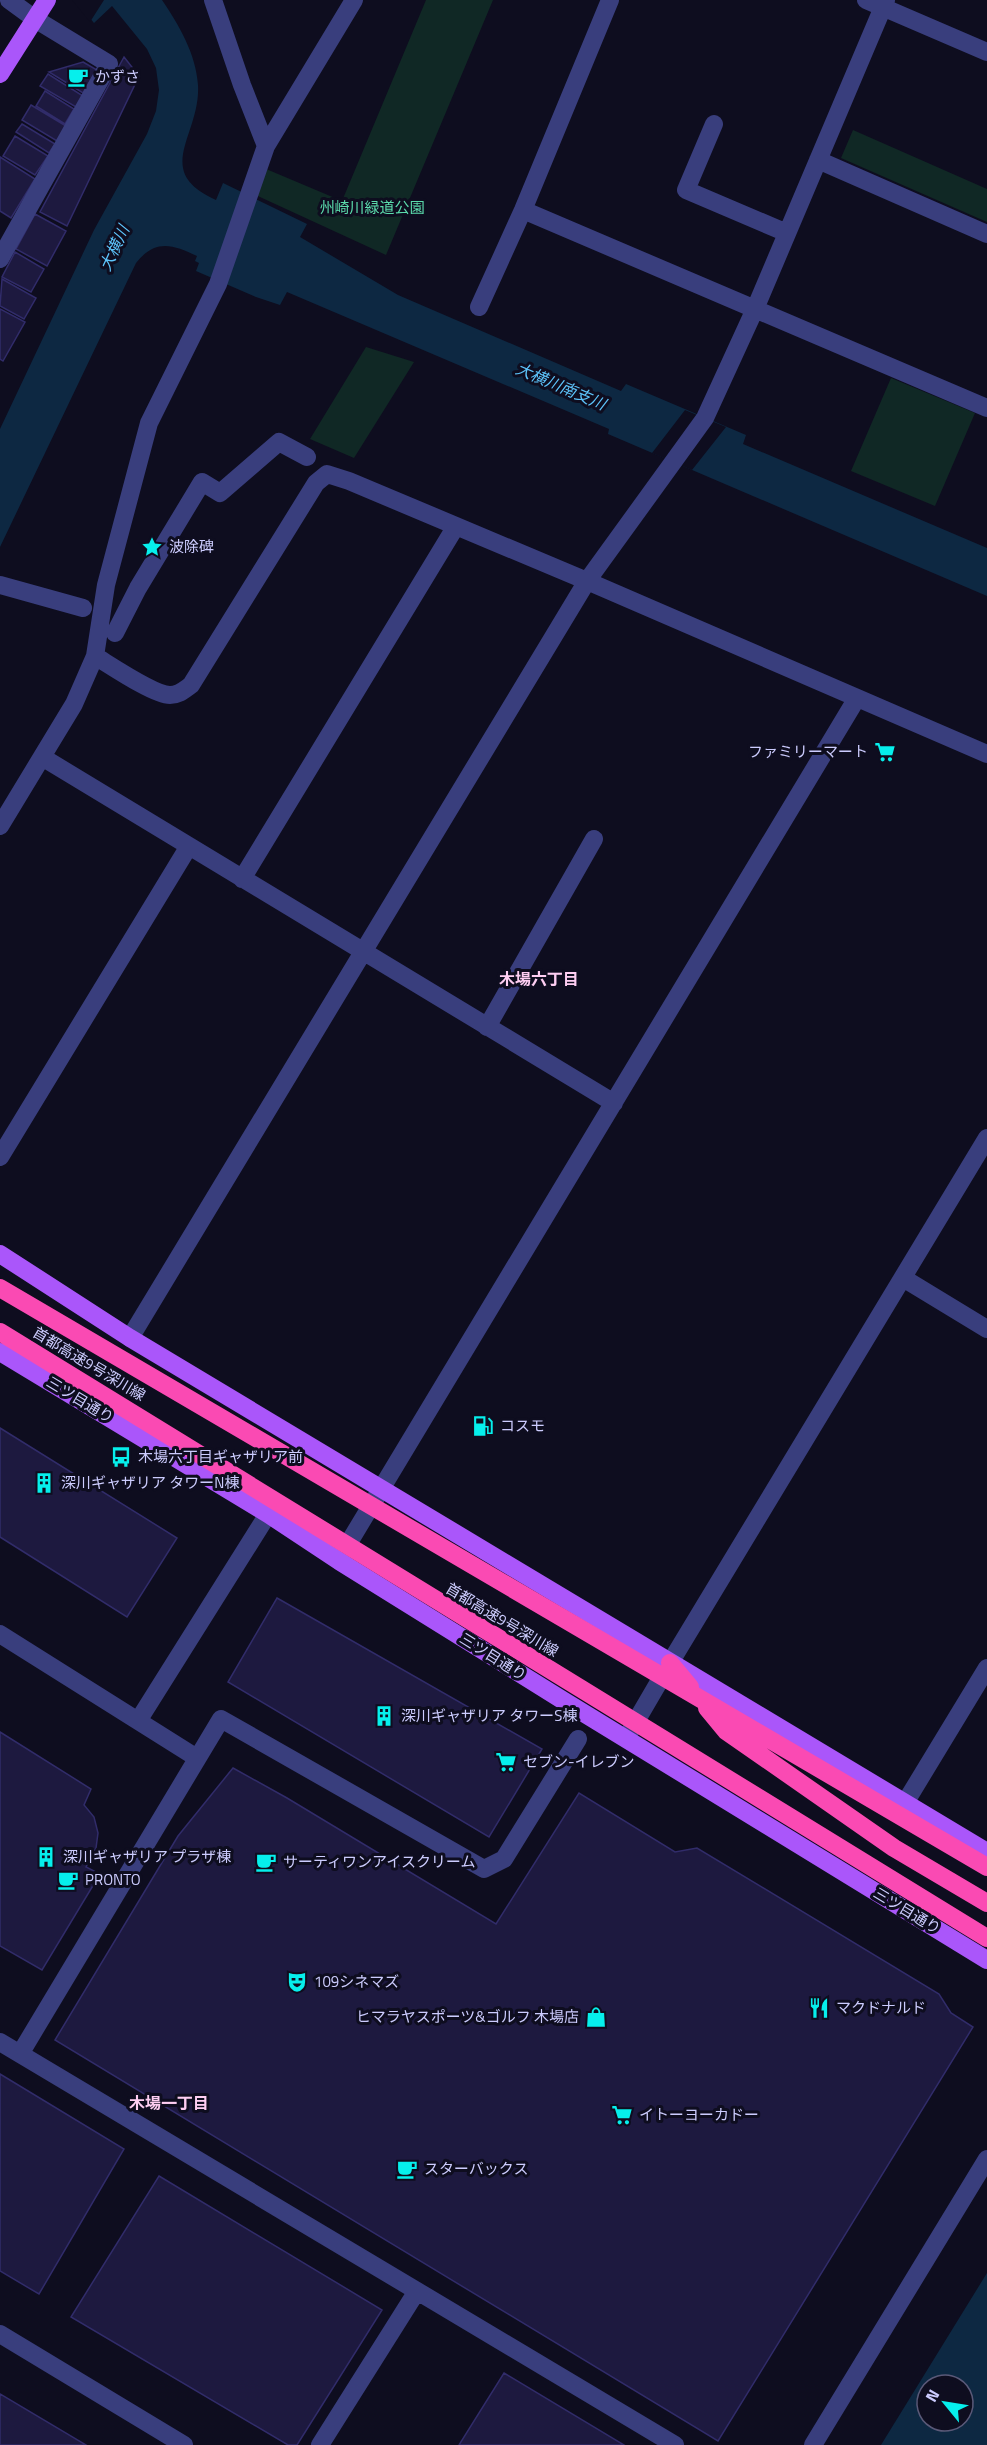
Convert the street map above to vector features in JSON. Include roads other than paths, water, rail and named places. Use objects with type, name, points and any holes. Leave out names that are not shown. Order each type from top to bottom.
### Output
[{"type":"highway","name":"首都高速9号深川線","points":[[0,1288],[987,1867]]},
{"type":"highway","name":"首都高速9号深川線","points":[[0,1332],[987,1938]]},
{"type":"highway","points":[[670,1663],[726,1731],[894,1848],[987,1903]]},
{"type":"main road","points":[[0,74],[47,0]]},
{"type":"main road","points":[[0,1254],[130,1338],[987,1852]]},
{"type":"main road","name":"三ツ目通り","points":[[0,1352],[268,1514],[339,1561],[987,1960]]},
{"type":"street","points":[[0,259],[109,64],[35,19],[9,0]]},
{"type":"street","points":[[213,0],[242,85],[267,146]]},
{"type":"street","points":[[0,826],[74,704],[94,656],[106,585],[149,423],[218,284],[267,146],[354,0]]},
{"type":"street","points":[[480,307],[610,0]]},
{"type":"street","points":[[866,0],[885,4],[987,52]]},
{"type":"street","points":[[130,1338],[587,581],[705,418],[755,309],[885,4]]},
{"type":"street","points":[[714,124],[686,190],[787,233]]},
{"type":"street","points":[[818,160],[987,234]]},
{"type":"street","points":[[523,210],[987,408]]},
{"type":"street","points":[[116,633],[138,588],[202,482],[220,493],[279,442],[307,457]]},
{"type":"street","points":[[94,656],[156,691],[168,695],[179,694],[191,685],[310,492],[321,477],[327,474],[587,581],[987,754]]},
{"type":"street","points":[[242,879],[456,526]]},
{"type":"street","points":[[1,586],[83,608]]},
{"type":"street","points":[[339,1561],[857,698]]},
{"type":"street","points":[[42,757],[614,1104]]},
{"type":"street","points":[[487,1027],[594,839]]},
{"type":"street","points":[[0,1157],[189,846]]},
{"type":"street","points":[[626,1739],[987,1138]]},
{"type":"street","points":[[903,1278],[987,1329]]},
{"type":"street","points":[[138,1721],[268,1514]]},
{"type":"street","points":[[0,1634],[197,1758]]},
{"type":"street","points":[[905,1803],[987,1668]]},
{"type":"street","points":[[20,2054],[221,1719],[484,1869],[504,1859],[578,1739]]},
{"type":"street","points":[[0,2042],[675,2445]]},
{"type":"street","points":[[813,2445],[987,2159]]},
{"type":"street","points":[[320,2445],[417,2291]]},
{"type":"street","points":[[0,2334],[184,2445]]},
{"type":"water","points":[[75,0],[162,0],[186,40],[197,73],[197,103],[184,150],[183,164],[186,177],[197,189],[216,200],[223,183],[307,224],[300,237],[398,295],[621,391],[626,384],[746,435],[743,444],[987,548],[987,596],[608,434],[609,429],[287,292],[280,305],[256,297],[196,271],[199,263],[195,261],[197,256],[164,246],[150,250],[136,263],[0,547],[0,429],[94,230],[147,134],[156,111],[159,90],[156,68],[147,49],[112,6],[94,23]]},
{"type":"water","points":[[987,2273],[987,2445],[881,2445],[915,2390],[915,2433],[975,2433],[975,2373],[925,2373]]},
{"type":"place","name":"かずさ","points":[[78,77]]},
{"type":"place","name":"波除碑","points":[[152,547]]},
{"type":"place","name":"ファミリーマート","points":[[885,752]]},
{"type":"place","name":"コスモ","points":[[483,1426]]},
{"type":"place","name":"木場六丁目ギャザリア前","points":[[121,1457]]},
{"type":"place","name":"深川ギャザリア タワーN棟","points":[[44,1483]]},
{"type":"place","name":"深川ギャザリア タワーS棟","points":[[384,1716]]},
{"type":"place","name":"セブン-イレブン","points":[[506,1762]]},
{"type":"place","name":"深川ギャザリア プラザ棟","points":[[46,1857]]},
{"type":"place","name":"サーティワンアイスクリーム","points":[[266,1862]]},
{"type":"place","name":"PRONTO","points":[[68,1880]]},
{"type":"place","name":"109シネマズ","points":[[297,1982]]},
{"type":"place","name":"マクドナルド","points":[[819,2008]]},
{"type":"place","name":"ヒマラヤスポーツ&ゴルフ 木場店","points":[[596,2017]]},
{"type":"place","name":"イトーヨーカドー","points":[[622,2115]]},
{"type":"place","name":"スターバックス","points":[[407,2169]]},
{"type":"district","name":"木場六丁目","points":[[539,979]]},
{"type":"district","name":"木場一丁目","points":[[169,2103]]},
{"type":"park label","name":"州崎川緑道公園","points":[[372,208]]},
{"type":"water label","name":"大横川","points":[[114,248]]},
{"type":"water label","name":"大横川南支川","points":[[561,386]]}]
